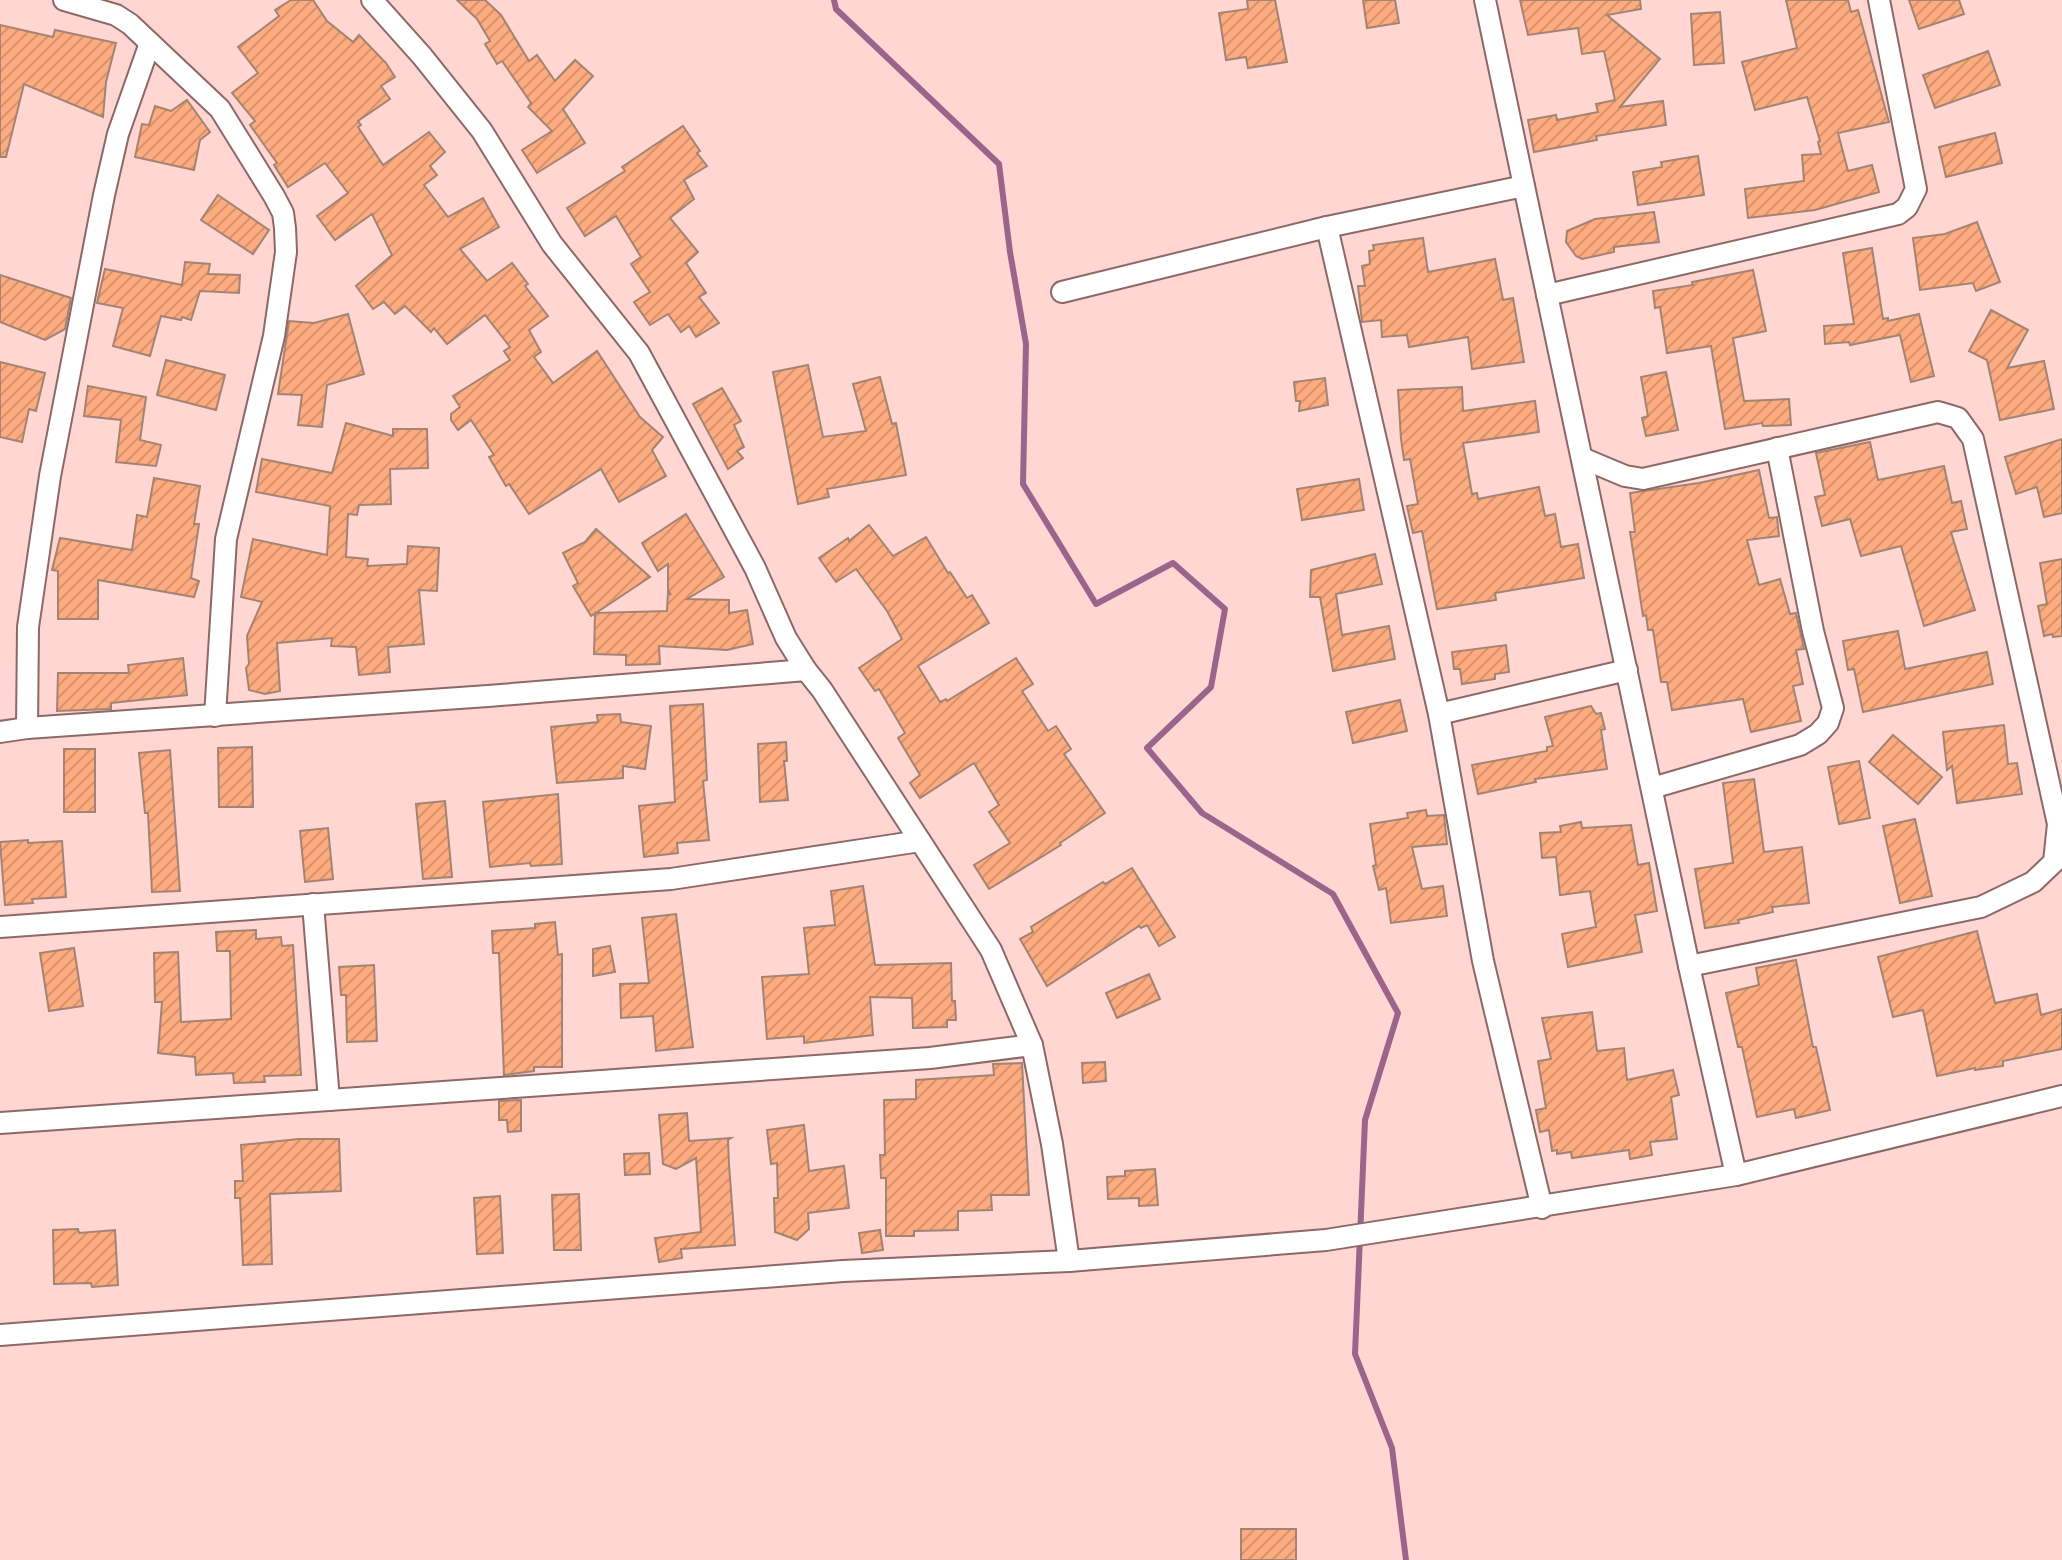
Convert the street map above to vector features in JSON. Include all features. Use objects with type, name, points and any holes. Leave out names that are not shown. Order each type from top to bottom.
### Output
[{"type":"street","points":[[64,0],[116,15],[220,109],[283,213],[286,252],[274,336],[226,539],[215,716]]},
{"type":"street","points":[[372,0],[482,131],[552,244],[639,353],[755,568],[786,638],[991,950],[1032,1045],[1052,1144],[1069,1261]]},
{"type":"street","points":[[1485,0],[1736,1175]]},
{"type":"street","points":[[1547,295],[1898,214],[1907,207],[1916,189],[1879,0]]},
{"type":"street","points":[[27,728],[28,627],[50,476],[107,180],[118,134],[150,43]]},
{"type":"street","points":[[1062,292],[1327,227],[1524,186]]},
{"type":"street","points":[[1327,227],[1439,714],[1483,961],[1542,1208]]},
{"type":"street","points":[[1582,458],[1625,476],[1643,479],[1938,412],[1958,418],[1973,439],[2058,824],[2054,862],[2033,882],[1981,907],[1689,966]]},
{"type":"street","points":[[1652,788],[1800,745],[1818,734],[1828,723],[1833,708],[1810,616],[1777,448]]},
{"type":"street","points":[[0,732],[806,670]]},
{"type":"street","points":[[1439,714],[1627,670]]},
{"type":"street","points":[[0,927],[671,879],[920,841]]},
{"type":"street","points":[[313,904],[329,1100]]},
{"type":"street","points":[[0,1123],[930,1058],[1032,1045]]},
{"type":"street","points":[[0,1335],[843,1271],[1069,1261],[1326,1240],[1736,1175],[2062,1096]]},
{"type":"building","points":[[291,0],[313,0],[327,21],[353,42],[359,35],[386,63],[395,77],[381,86],[390,99],[358,121],[361,125],[358,127],[383,165],[429,132],[445,152],[430,166],[437,175],[424,185],[448,217],[483,198],[499,227],[460,249],[487,281],[512,263],[548,316],[529,330],[541,352],[534,357],[553,383],[597,351],[640,417],[663,437],[652,450],[666,476],[619,502],[601,469],[529,514],[509,484],[506,486],[489,457],[494,455],[471,420],[458,430],[451,420],[451,414],[460,407],[453,396],[510,360],[504,351],[510,347],[485,315],[447,344],[434,328],[431,332],[405,306],[395,314],[384,302],[373,309],[356,286],[392,255],[372,214],[335,240],[317,216],[348,193],[325,163],[288,187],[274,165],[277,163],[250,125],[255,121],[232,93],[258,73],[238,47],[279,16],[275,10]]},
{"type":"building","points":[[457,0],[485,0],[501,15],[529,61],[537,55],[555,81],[575,60],[593,76],[563,109],[585,143],[537,173],[522,150],[552,131],[528,107],[531,103],[502,61],[497,64],[485,44],[490,41],[477,19]]},
{"type":"building","points":[[1247,0],[1275,0],[1287,62],[1248,68],[1246,57],[1226,60],[1219,13],[1248,9]]},
{"type":"building","points":[[1363,0],[1395,0],[1399,23],[1367,28]]},
{"type":"building","points":[[1520,0],[1640,0],[1641,9],[1607,15],[1660,59],[1620,107],[1663,101],[1666,125],[1596,136],[1597,140],[1534,152],[1528,120],[1556,115],[1557,120],[1598,112],[1596,104],[1615,100],[1604,51],[1582,54],[1578,28],[1528,35]]},
{"type":"building","points":[[1786,0],[1848,0],[1851,12],[1858,10],[1889,122],[1838,133],[1848,171],[1872,165],[1879,192],[1815,210],[1748,218],[1745,189],[1804,181],[1802,155],[1821,154],[1807,97],[1755,110],[1742,62],[1797,48]]},
{"type":"building","points":[[1909,0],[1959,0],[1964,14],[1919,29]]},
{"type":"building","points":[[1720,12],[1724,63],[1694,65],[1691,14]]},
{"type":"building","points":[[0,25],[53,37],[55,30],[116,43],[106,82],[103,117],[24,84],[6,157],[0,157]]},
{"type":"building","points":[[1988,51],[2000,85],[1935,108],[1923,75]]},
{"type":"building","points":[[187,100],[210,132],[200,140],[194,170],[135,157],[142,124],[149,125],[155,106],[171,111]]},
{"type":"building","points":[[683,126],[707,166],[684,180],[694,199],[670,218],[698,252],[686,263],[706,293],[699,297],[719,323],[696,337],[689,326],[681,332],[668,314],[650,325],[634,302],[650,292],[631,264],[641,257],[616,216],[585,236],[567,208],[625,171],[622,167]]},
{"type":"building","points":[[1995,133],[2002,163],[1946,177],[1939,147]]},
{"type":"building","points":[[1698,156],[1704,195],[1638,205],[1633,172],[1662,167],[1661,162]]},
{"type":"building","points":[[218,195],[269,230],[253,254],[201,220]]},
{"type":"building","points":[[1654,212],[1659,242],[1614,247],[1614,252],[1582,259],[1566,242],[1567,231],[1595,219]]},
{"type":"building","points":[[1977,222],[2000,282],[1976,291],[1973,283],[1920,290],[1913,238],[1945,234]]},
{"type":"building","points":[[1423,238],[1428,272],[1495,259],[1503,300],[1513,298],[1524,362],[1472,369],[1468,337],[1409,347],[1407,335],[1382,337],[1381,320],[1362,322],[1358,286],[1365,286],[1362,266],[1370,264],[1369,251],[1374,250],[1373,245]]},
{"type":"building","points":[[1872,248],[1883,319],[1888,318],[1888,321],[1919,314],[1934,376],[1911,382],[1900,335],[1850,345],[1849,342],[1825,344],[1824,326],[1854,324],[1843,253]]},
{"type":"building","points":[[185,262],[210,264],[208,274],[240,275],[239,293],[200,291],[191,320],[161,316],[150,356],[113,346],[123,308],[97,303],[105,269],[182,285]]},
{"type":"building","points":[[1753,270],[1766,331],[1733,338],[1744,401],[1789,399],[1791,425],[1763,426],[1762,423],[1725,429],[1711,346],[1667,353],[1660,307],[1655,308],[1653,291]]},
{"type":"building","points":[[0,275],[71,298],[65,329],[45,340],[0,322]]},
{"type":"building","points":[[1991,310],[2028,330],[2007,368],[2044,361],[2054,409],[2000,420],[1987,360],[1969,351]]},
{"type":"building","points":[[348,314],[364,374],[327,385],[322,427],[298,425],[302,395],[278,394],[289,321],[314,323]]},
{"type":"building","points":[[166,360],[225,375],[216,410],[157,395]]},
{"type":"building","points":[[0,362],[45,373],[36,411],[29,409],[22,442],[0,437]]},
{"type":"building","points":[[808,365],[823,437],[866,431],[853,384],[880,377],[892,424],[896,423],[906,475],[827,489],[829,497],[798,504],[773,372]]},
{"type":"building","points":[[1666,372],[1678,430],[1646,436],[1642,418],[1648,416],[1641,377]]},
{"type":"building","points":[[1325,378],[1328,405],[1299,411],[1300,401],[1296,401],[1294,382]]},
{"type":"building","points":[[88,386],[146,397],[140,440],[161,445],[156,466],[116,462],[121,420],[84,416]]},
{"type":"building","points":[[1462,387],[1463,411],[1535,401],[1539,432],[1463,443],[1472,494],[1477,493],[1478,499],[1539,487],[1545,516],[1555,514],[1561,547],[1578,544],[1584,578],[1495,593],[1496,600],[1437,609],[1422,531],[1413,533],[1407,506],[1418,504],[1410,459],[1404,460],[1398,390]]},
{"type":"building","points":[[722,388],[741,421],[734,425],[744,447],[737,451],[743,458],[728,469],[693,404]]},
{"type":"building","points":[[346,423],[393,436],[393,429],[427,429],[428,468],[390,469],[391,504],[359,505],[357,515],[348,514],[346,557],[368,559],[367,566],[407,564],[408,546],[439,548],[437,591],[419,590],[424,644],[388,647],[390,672],[359,675],[356,647],[331,646],[332,638],[277,643],[280,691],[265,694],[249,690],[247,636],[262,602],[241,597],[253,539],[327,555],[330,506],[256,492],[262,459],[332,473]]},
{"type":"building","points":[[2062,439],[2062,513],[2044,517],[2037,487],[2016,494],[2005,457]]},
{"type":"building","points":[[1870,442],[1878,480],[1944,466],[1952,503],[1961,501],[1967,529],[1951,532],[1975,610],[1924,626],[1901,546],[1861,556],[1850,519],[1822,526],[1815,497],[1825,495],[1816,453]]},
{"type":"building","points":[[1759,470],[1769,518],[1777,517],[1779,536],[1747,540],[1759,585],[1780,579],[1790,614],[1796,613],[1804,649],[1796,650],[1803,684],[1793,686],[1801,721],[1751,732],[1743,699],[1672,710],[1667,682],[1661,682],[1653,630],[1648,630],[1646,615],[1643,616],[1630,532],[1635,532],[1630,493]]},
{"type":"building","points":[[154,478],[200,486],[194,524],[199,524],[191,578],[199,581],[194,597],[98,580],[98,619],[58,619],[58,571],[52,570],[60,538],[132,550],[137,515],[147,517]]},
{"type":"building","points":[[1359,479],[1364,510],[1302,520],[1297,489]]},
{"type":"building","points":[[686,514],[724,577],[687,599],[729,600],[729,613],[747,610],[753,644],[727,650],[659,646],[660,664],[626,665],[626,655],[594,654],[595,613],[591,616],[573,586],[578,583],[563,553],[585,542],[596,529],[650,577],[596,613],[667,611],[668,592],[671,595],[668,590],[668,564],[658,571],[642,543]]},
{"type":"building","points":[[869,525],[893,556],[926,537],[948,573],[967,598],[972,595],[989,623],[918,666],[940,702],[947,701],[1016,658],[1033,684],[1022,691],[1048,731],[1056,726],[1071,749],[1064,754],[1105,813],[1061,845],[989,889],[974,865],[1010,843],[989,812],[999,805],[974,763],[920,798],[910,783],[920,775],[898,738],[905,733],[879,689],[875,691],[859,668],[902,639],[887,611],[856,569],[836,582],[819,558]]},
{"type":"building","points":[[1375,554],[1382,584],[1336,594],[1342,635],[1389,626],[1395,659],[1333,671],[1320,597],[1310,597],[1311,570]]},
{"type":"building","points":[[2062,559],[2062,636],[2044,636],[2038,606],[2047,604],[2040,563]]},
{"type":"building","points":[[1898,631],[1905,669],[1987,652],[1993,684],[1863,712],[1854,669],[1848,670],[1843,641]]},
{"type":"building","points":[[1506,645],[1509,672],[1495,674],[1495,679],[1462,684],[1460,669],[1454,669],[1452,652]]},
{"type":"building","points":[[183,658],[187,695],[111,703],[111,709],[57,711],[58,673],[129,673],[128,665]]},
{"type":"building","points":[[1400,700],[1407,731],[1353,743],[1346,712]]},
{"type":"building","points":[[703,704],[707,780],[703,781],[709,840],[677,843],[678,853],[644,857],[639,806],[675,802],[670,706]]},
{"type":"building","points":[[1591,706],[1596,714],[1601,713],[1607,769],[1535,779],[1536,782],[1478,794],[1472,765],[1547,751],[1547,747],[1553,746],[1545,717]]},
{"type":"building","points":[[620,714],[621,722],[651,726],[645,769],[623,766],[623,778],[557,783],[551,727],[598,722],[597,715]]},
{"type":"building","points":[[2004,725],[2008,764],[2017,763],[2022,794],[1957,803],[1952,766],[1947,770],[1943,732]]},
{"type":"building","points":[[1893,735],[1942,777],[1918,804],[1869,762]]},
{"type":"building","points":[[786,742],[787,761],[784,761],[788,800],[760,802],[758,744]]},
{"type":"building","points":[[252,747],[253,807],[219,807],[218,748]]},
{"type":"building","points":[[64,749],[95,749],[95,812],[64,812]]},
{"type":"building","points":[[170,750],[180,891],[152,892],[148,813],[145,813],[139,753]]},
{"type":"building","points":[[1859,761],[1870,818],[1839,824],[1828,767]]},
{"type":"building","points":[[1754,779],[1764,852],[1802,847],[1809,903],[1772,907],[1773,912],[1738,920],[1739,923],[1705,928],[1695,869],[1733,863],[1723,783]]},
{"type":"building","points":[[558,794],[562,864],[490,867],[483,802]]},
{"type":"building","points":[[445,801],[452,877],[423,879],[416,804]]},
{"type":"building","points":[[1426,810],[1427,816],[1444,815],[1447,844],[1412,847],[1422,889],[1443,886],[1447,916],[1391,923],[1386,888],[1379,890],[1373,866],[1376,865],[1370,824],[1408,818],[1407,813]]},
{"type":"building","points":[[1915,819],[1932,896],[1900,903],[1883,826]]},
{"type":"building","points":[[1581,822],[1582,828],[1631,825],[1638,865],[1649,863],[1657,911],[1635,915],[1642,952],[1568,967],[1562,934],[1596,927],[1590,891],[1560,895],[1556,857],[1542,858],[1540,833],[1561,832],[1560,826]]},
{"type":"building","points":[[328,828],[333,879],[305,882],[300,831]]},
{"type":"building","points":[[28,840],[28,843],[62,841],[66,897],[32,899],[33,903],[5,905],[0,842]]},
{"type":"building","points":[[1132,868],[1175,937],[1159,946],[1147,925],[1139,926],[1047,986],[1020,939],[1033,932],[1031,927],[1103,882],[1105,884]]},
{"type":"building","points":[[863,886],[875,965],[951,963],[956,1020],[947,1020],[947,1027],[913,1028],[912,998],[870,997],[873,1035],[804,1043],[804,1036],[767,1039],[762,977],[809,974],[804,928],[835,925],[831,891]]},
{"type":"building","points":[[676,914],[693,1047],[656,1051],[653,1016],[621,1018],[620,984],[649,983],[642,918]]},
{"type":"building","points":[[555,922],[558,955],[562,954],[562,1067],[534,1067],[534,1071],[504,1075],[499,953],[493,953],[492,931],[535,928],[535,924]]},
{"type":"building","points":[[256,930],[256,939],[281,937],[282,946],[293,945],[301,1075],[264,1076],[265,1082],[234,1083],[233,1073],[196,1075],[195,1057],[158,1053],[162,1002],[155,1002],[154,953],[178,952],[181,1022],[231,1019],[230,951],[217,951],[216,932]]},
{"type":"building","points":[[1977,931],[1995,1003],[2037,994],[2041,1015],[2062,1009],[2062,1049],[2003,1061],[2003,1066],[1937,1076],[1923,1010],[1893,1017],[1878,957]]},
{"type":"building","points":[[610,946],[615,972],[593,976],[593,949]]},
{"type":"building","points":[[74,948],[83,1006],[49,1011],[40,953]]},
{"type":"building","points":[[1796,960],[1813,1047],[1816,1047],[1830,1110],[1796,1118],[1794,1109],[1757,1117],[1742,1047],[1738,1047],[1726,993],[1759,985],[1756,968]]},
{"type":"building","points":[[374,965],[377,1041],[347,1042],[346,995],[341,995],[339,967]]},
{"type":"building","points":[[1149,974],[1160,999],[1117,1018],[1106,993]]},
{"type":"building","points":[[1592,1012],[1597,1051],[1624,1048],[1627,1080],[1673,1070],[1679,1095],[1671,1097],[1677,1139],[1650,1142],[1652,1155],[1630,1159],[1629,1150],[1572,1158],[1571,1152],[1557,1154],[1557,1150],[1552,1151],[1549,1130],[1540,1132],[1536,1110],[1546,1108],[1538,1061],[1551,1059],[1542,1018]]},
{"type":"building","points":[[1105,1062],[1106,1081],[1083,1083],[1082,1063]]},
{"type":"building","points":[[1022,1063],[1029,1195],[991,1195],[992,1210],[958,1211],[958,1230],[914,1231],[914,1236],[886,1236],[886,1178],[881,1178],[880,1155],[885,1155],[884,1100],[916,1099],[916,1080],[994,1075],[993,1064]]},
{"type":"building","points":[[521,1100],[521,1131],[508,1132],[507,1120],[499,1120],[499,1101]]},
{"type":"building","points":[[687,1113],[689,1141],[731,1138],[728,1140],[735,1245],[681,1249],[682,1258],[659,1262],[655,1238],[701,1232],[696,1158],[676,1169],[663,1164],[659,1115]]},
{"type":"building","points":[[804,1125],[809,1171],[844,1166],[849,1208],[808,1213],[809,1229],[797,1240],[775,1232],[777,1163],[771,1164],[767,1130]]},
{"type":"building","points":[[298,1139],[339,1139],[341,1191],[270,1194],[272,1264],[243,1265],[240,1198],[235,1198],[235,1181],[243,1181],[241,1145]]},
{"type":"building","points":[[649,1153],[650,1174],[625,1175],[624,1154]]},
{"type":"building","points":[[1155,1169],[1158,1205],[1139,1206],[1139,1198],[1108,1199],[1107,1177],[1125,1176],[1125,1171]]},
{"type":"building","points":[[579,1194],[581,1250],[554,1250],[552,1195]]},
{"type":"building","points":[[500,1196],[503,1253],[477,1254],[474,1198]]},
{"type":"building","points":[[78,1229],[79,1233],[115,1230],[118,1285],[92,1287],[91,1283],[54,1284],[53,1230]]},
{"type":"building","points":[[880,1230],[883,1250],[862,1253],[859,1233]]},
{"type":"building","points":[[1241,1529],[1296,1529],[1296,1560],[1241,1560]]},
{"type":"waterway","points":[[834,0],[836,9],[999,164],[1026,344],[1023,484],[1096,604],[1173,563],[1225,609],[1211,687],[1147,748],[1202,813],[1333,894],[1398,1013],[1365,1120],[1355,1354],[1392,1448],[1406,1560]]}]
